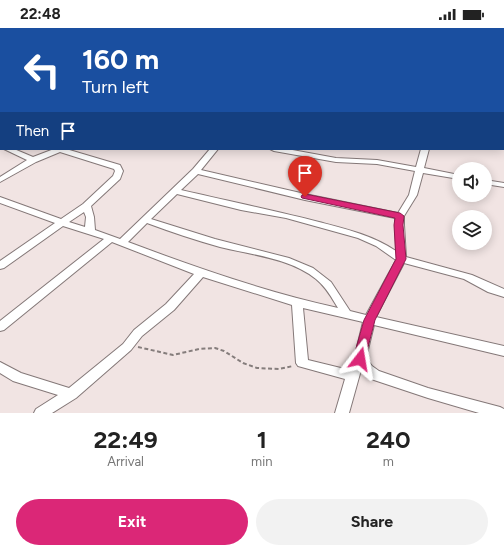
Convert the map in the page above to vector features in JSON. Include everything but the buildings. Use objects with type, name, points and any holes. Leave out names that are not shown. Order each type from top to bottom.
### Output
[{"type":"street","points":[[10,150],[33,160]]},
{"type":"street","points":[[0,180],[33,160],[57,150]]},
{"type":"street","points":[[0,266],[86,206],[117,177],[119,171],[117,167],[62,150]]},
{"type":"street","points":[[121,242],[176,191],[196,171],[213,150]]},
{"type":"street","points":[[285,150],[328,154],[358,162],[377,162],[452,176]]},
{"type":"street","points":[[342,413],[352,376],[360,359],[369,320],[401,259],[399,225],[400,216],[413,195],[425,150]]},
{"type":"street","points":[[196,171],[305,197],[400,216]]},
{"type":"street","points":[[492,183],[504,185]]},
{"type":"street","points":[[176,191],[241,207],[287,216],[361,236],[379,244],[401,259],[468,277],[492,289],[504,292]]},
{"type":"street","points":[[0,200],[62,223],[121,242],[201,272],[297,303],[504,351]]},
{"type":"street","points":[[86,206],[90,218],[90,231]]},
{"type":"street","points":[[146,220],[197,237],[278,259],[305,268],[318,275],[330,286],[347,315]]},
{"type":"street","points":[[0,327],[110,239]]},
{"type":"street","points":[[41,413],[71,394],[127,346],[138,333],[170,307],[201,272]]},
{"type":"street","points":[[297,303],[302,363],[352,376]]},
{"type":"street","points":[[360,359],[368,370],[376,374],[428,393],[500,413]]},
{"type":"street","points":[[0,367],[17,377],[71,394]]},
{"type":"path","points":[[127,346],[146,347],[177,355],[188,351],[216,348],[224,350],[245,364],[272,370],[287,368],[302,363]]},
{"type":"route","points":[[305,197],[400,216],[399,225],[401,259],[369,320],[360,359]]}]
